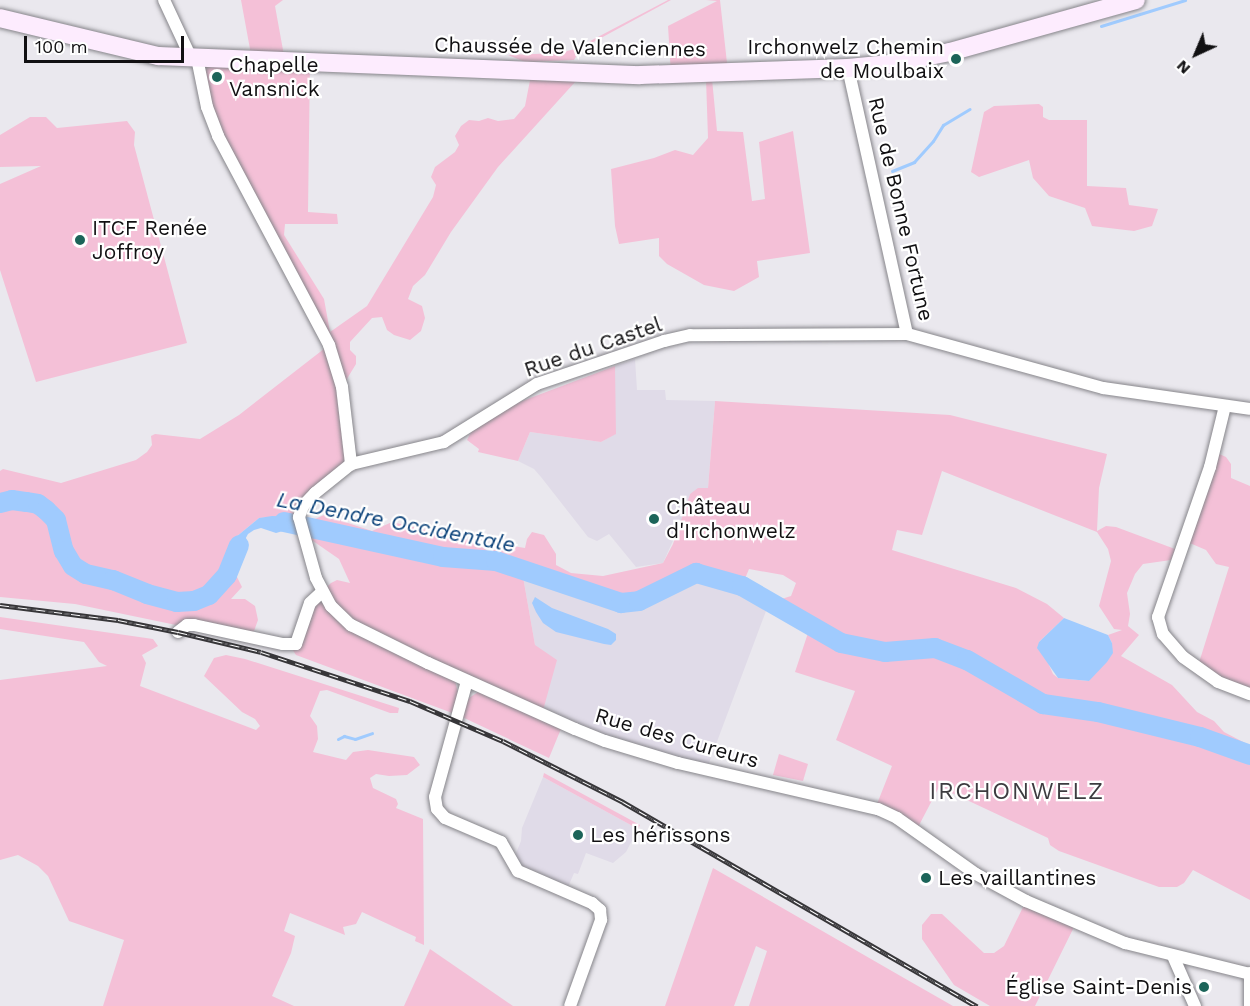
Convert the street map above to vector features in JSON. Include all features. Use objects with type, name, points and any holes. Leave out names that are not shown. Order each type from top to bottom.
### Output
[{"type":"main road","name":"Chaussée de Valenciennes","points":[[0,18],[130,51],[194,58],[640,75],[848,68],[890,64],[939,55],[1136,0]]},
{"type":"street","points":[[164,0],[194,58],[207,107],[218,136],[329,345],[342,387],[351,464]]},
{"type":"street","name":"Rue de Bonne Fortune","points":[[848,68],[907,334],[1103,388],[1250,409]]},
{"type":"street","name":"Rue du Castel","points":[[351,464],[444,442],[537,384],[664,341],[690,335],[907,334]]},
{"type":"street","points":[[1225,406],[1210,467],[1158,617],[1163,634],[1183,657],[1218,682],[1250,694]]},
{"type":"street","name":"Rue des Cureurs","points":[[351,464],[306,501],[300,517],[303,535],[322,592],[335,611],[351,625],[467,681],[575,729],[635,751],[706,771],[878,809],[897,818],[976,874],[1026,902],[1125,943],[1250,974]]},
{"type":"street","points":[[178,632],[187,625],[194,625],[283,644],[296,644],[310,603],[322,592]]},
{"type":"street","points":[[467,681],[458,721],[435,797],[437,809],[445,818],[501,842],[518,871],[592,903],[600,909],[601,920],[570,1006]]},
{"type":"street","points":[[1173,956],[1195,1006]]},
{"type":"street","points":[[1250,974],[1250,1006]]},
{"type":"shaded area","points":[[241,0],[283,0],[275,6],[285,61],[310,62],[308,212],[337,214],[338,224],[285,224],[284,235],[324,299],[330,332],[367,306],[433,197],[436,185],[431,177],[435,167],[455,152],[459,145],[455,136],[461,126],[469,120],[514,119],[525,106],[532,70],[576,81],[498,167],[451,232],[425,275],[413,286],[408,299],[422,306],[425,318],[421,331],[410,340],[387,330],[382,317],[372,318],[350,342],[350,350],[356,356],[356,364],[342,387],[345,461],[300,517],[315,519],[324,515],[372,531],[392,522],[474,541],[489,552],[507,545],[525,548],[532,532],[544,535],[556,554],[556,565],[571,573],[603,576],[663,563],[673,544],[690,494],[698,488],[708,488],[715,401],[950,415],[1107,454],[1099,488],[1097,531],[1106,526],[1116,527],[1175,549],[1171,560],[1143,564],[1135,574],[1127,593],[1130,614],[1128,626],[1139,635],[1121,656],[1172,685],[1197,712],[1214,721],[1224,732],[1247,744],[1250,750],[1250,900],[1193,870],[1184,883],[1177,887],[1159,887],[1059,851],[1050,845],[1048,838],[939,787],[916,831],[875,809],[892,766],[836,740],[855,691],[795,672],[810,627],[769,603],[791,596],[796,583],[783,575],[749,569],[742,586],[696,573],[639,601],[621,603],[522,571],[535,645],[557,660],[542,714],[563,724],[549,758],[460,716],[469,698],[478,692],[455,681],[459,696],[455,714],[296,655],[290,646],[310,603],[337,580],[350,583],[339,559],[313,541],[305,539],[291,516],[259,518],[236,537],[230,569],[234,571],[242,587],[231,599],[245,599],[255,606],[258,620],[254,631],[245,636],[185,621],[176,625],[75,604],[0,597],[0,471],[3,469],[61,483],[136,460],[147,452],[152,445],[151,436],[155,434],[200,439],[239,415],[329,345],[218,136],[197,58],[252,60]],"holes":[[[942,471],[1097,532],[1108,549],[1111,561],[1099,606],[1114,629],[1122,630],[1108,635],[1112,643],[1089,681],[1058,678],[1053,674],[1039,642],[1064,618],[1047,604],[1016,588],[892,550],[897,530],[922,535]]]},
{"type":"shaded area","points":[[671,0],[588,45],[579,52],[574,60],[525,62],[508,55],[559,53],[575,49]]},
{"type":"shaded area","points":[[706,0],[720,0],[728,72],[671,74],[668,26],[717,1]]},
{"type":"shaded area","points":[[706,79],[712,79],[717,131],[743,132],[752,201],[765,199],[759,142],[793,131],[810,253],[757,261],[759,277],[734,291],[704,285],[667,264],[659,256],[659,238],[619,244],[615,226],[611,169],[675,150],[693,155],[708,138]]},
{"type":"shaded area","points":[[1039,104],[1043,107],[1043,117],[1049,120],[1087,120],[1087,186],[1126,188],[1129,205],[1158,209],[1152,226],[1134,231],[1092,226],[1085,208],[1049,196],[1033,178],[1029,160],[979,177],[971,172],[984,112],[994,106]]},
{"type":"shaded area","name":"ITCF Renée Joffroy","points":[[30,117],[46,117],[57,128],[127,121],[135,132],[134,145],[187,343],[36,382],[0,270],[0,184],[41,166],[0,167],[0,135]]},
{"type":"shaded area","points":[[635,359],[637,390],[665,390],[666,400],[715,401],[708,488],[690,494],[684,516],[663,563],[636,567],[609,534],[597,541],[588,537],[534,469],[518,461],[530,432],[601,442],[615,434],[615,366]]},
{"type":"shaded area","points":[[615,366],[616,434],[601,442],[530,432],[518,461],[478,452],[479,449],[467,440],[472,430],[517,403]]},
{"type":"shaded area","points":[[1217,453],[1226,457],[1231,464],[1231,478],[1250,486],[1250,694],[1197,669],[1229,567],[1216,564],[1206,550],[1185,541]]},
{"type":"shaded area","points":[[522,571],[570,588],[654,595],[696,573],[742,586],[769,603],[706,771],[541,714],[535,645]]},
{"type":"shaded area","points":[[0,617],[153,639],[158,646],[142,655],[146,663],[140,686],[256,730],[260,726],[255,719],[242,712],[204,676],[214,658],[226,655],[245,659],[399,708],[398,713],[390,713],[327,690],[320,691],[310,716],[317,726],[318,739],[313,752],[346,760],[353,752],[368,750],[414,757],[420,765],[407,775],[376,774],[370,778],[373,788],[396,799],[398,804],[396,808],[423,819],[424,945],[415,941],[416,937],[362,912],[356,924],[343,927],[345,935],[290,913],[284,931],[295,936],[291,953],[272,996],[294,1006],[103,1006],[124,940],[69,921],[48,876],[38,866],[18,855],[0,860],[0,680],[107,666],[99,662],[84,642],[0,629]]},
{"type":"shaded area","points":[[779,754],[808,764],[803,781],[773,775]]},
{"type":"shaded area","points":[[544,773],[640,825],[638,829],[543,777]]},
{"type":"shaded area","name":"Les hérissons","points":[[543,777],[638,829],[626,852],[613,863],[586,853],[578,874],[574,873],[566,892],[512,863],[521,841],[522,828]]},
{"type":"shaded area","points":[[713,868],[953,1006],[749,1006],[767,951],[756,946],[734,1006],[665,1006]]},
{"type":"shaded area","points":[[1026,901],[1076,923],[1035,1006],[990,1006],[954,985],[922,939],[922,925],[931,914],[942,914],[984,953],[994,953],[1004,946]]},
{"type":"shaded area","points":[[430,949],[513,1006],[404,1006]]},
{"type":"water","points":[[299,517],[302,530],[290,529],[276,533],[261,528],[254,530],[248,534],[240,549],[234,571],[227,567],[236,537],[259,518]]},
{"type":"water","points":[[535,597],[552,608],[608,629],[616,634],[616,640],[611,645],[556,632],[543,623],[536,612],[532,603]]},
{"type":"water","points":[[1064,618],[1108,635],[1112,643],[1113,653],[1089,681],[1058,678],[1037,648],[1039,642]]},
{"type":"waterway","points":[[1101,26],[1185,0]]},
{"type":"waterway","points":[[892,171],[914,162],[933,141],[943,125],[970,109]]},
{"type":"waterway","name":"La Dendre Occidentale","points":[[0,503],[12,500],[27,502],[38,504],[46,510],[56,520],[64,551],[73,566],[86,574],[113,580],[147,594],[177,602],[194,601],[209,595],[227,575],[239,545]]},
{"type":"waterway","name":"La Dendre Occidentale","points":[[284,522],[443,557],[496,561],[621,603],[639,601],[696,573],[742,586],[841,643],[885,652],[935,648],[967,660],[1043,704],[1098,712],[1200,737],[1250,755]]},
{"type":"waterway","points":[[338,739],[344,736],[355,739],[372,733]]},
{"type":"railway","points":[[0,605],[118,620],[178,632],[261,652],[410,701],[503,741],[623,802],[977,1006]]},
{"type":"place","name":"Irchonwelz Chemin de Moulbaix","points":[[956,59]]},
{"type":"place","name":"Chapelle Vansnick","points":[[217,77]]},
{"type":"place","name":"ITCF Renée Joffroy","points":[[80,240]]},
{"type":"place","name":"Château d'Irchonwelz","points":[[654,519]]},
{"type":"place","name":"Les hérissons","points":[[578,835]]},
{"type":"place","name":"Les vaillantines","points":[[926,878]]},
{"type":"place","name":"Église Saint-Denis","points":[[1204,987]]},
{"type":"district","name":"IRCHONWELZ","points":[[1017,792]]}]
